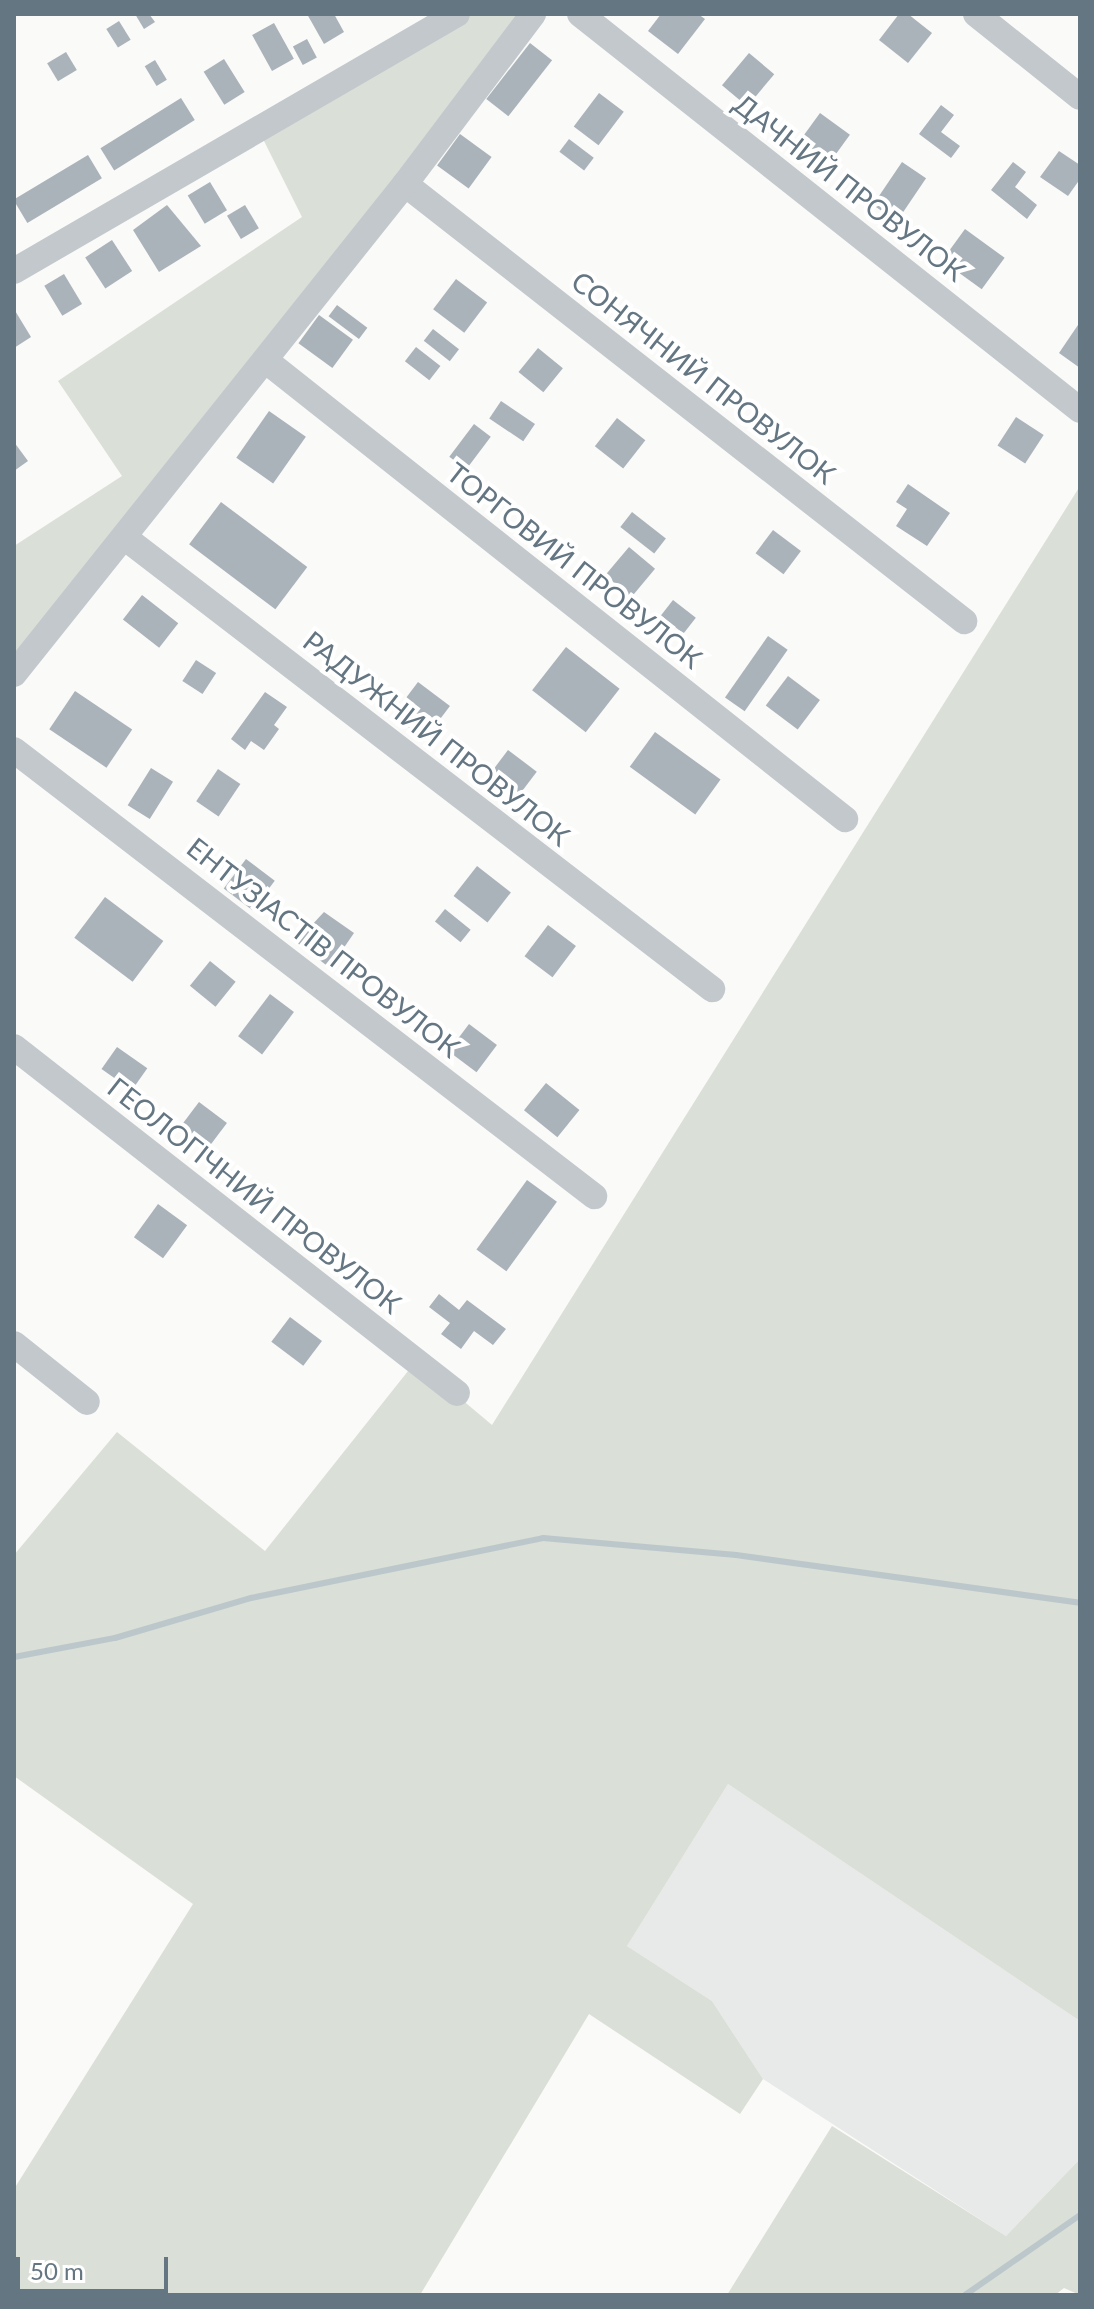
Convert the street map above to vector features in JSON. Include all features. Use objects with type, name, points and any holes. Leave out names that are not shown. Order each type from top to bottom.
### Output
[{"type":"street","points":[[14,271],[457,14]]},
{"type":"street","points":[[14,674],[405,184],[533,14]]},
{"type":"street","name":"ДАЧНИЙ ПРОВУЛОК","points":[[580,14],[1080,410]]},
{"type":"street","points":[[976,14],[1080,97]]},
{"type":"street","name":"СОНЯЧНИЙ ПРОВУЛОК","points":[[405,184],[964,621]]},
{"type":"street","name":"ТОРГОВИЙ ПРОВУЛОК","points":[[265,360],[845,819]]},
{"type":"street","name":"РАДУЖНИЙ ПРОВУЛОК","points":[[124,537],[712,989]]},
{"type":"street","name":"ЕНТУЗІАСТІВ ПРОВУЛОК","points":[[14,750],[594,1196]]},
{"type":"street","name":"ГЕОЛОГІЧНИЙ ПРОВУЛОК","points":[[14,1047],[457,1393]]},
{"type":"street","points":[[14,1344],[87,1402]]},
{"type":"shaded area","points":[[457,14],[533,14],[14,674],[14,546],[122,476],[58,381],[302,217],[258,129]]},
{"type":"shaded area","points":[[1080,486],[1080,2021],[728,1784],[627,1946],[712,2001],[763,2079],[740,2114],[589,2014],[420,2295],[14,2295],[14,2189],[193,1904],[14,1776],[14,1555],[117,1432],[265,1551],[416,1361],[492,1425]]},
{"type":"shaded area","points":[[728,1784],[1080,2021],[1080,2159],[1006,2236],[763,2079],[712,2001],[627,1946]]},
{"type":"shaded area","points":[[832,2126],[1006,2236],[1080,2159],[1080,2295],[1064,2288],[1055,2295],[727,2295]]},
{"type":"building","points":[[135,14],[149,14],[155,22],[144,29]]},
{"type":"building","points":[[307,14],[334,14],[344,32],[324,44]]},
{"type":"building","points":[[661,14],[698,14],[705,19],[678,54],[648,31]]},
{"type":"building","points":[[899,14],[908,14],[932,33],[908,63],[879,40]]},
{"type":"building","points":[[119,21],[131,40],[118,48],[106,29]]},
{"type":"building","points":[[274,23],[294,59],[272,71],[252,35]]},
{"type":"building","points":[[307,39],[317,58],[303,65],[293,47]]},
{"type":"building","points":[[530,43],[552,60],[508,116],[486,99]]},
{"type":"building","points":[[66,52],[77,70],[58,81],[47,63]]},
{"type":"building","points":[[749,53],[774,74],[747,106],[722,85]]},
{"type":"building","points":[[224,59],[245,92],[224,105],[204,72]]},
{"type":"building","points":[[155,60],[167,80],[157,86],[145,66]]},
{"type":"building","points":[[599,93],[624,112],[598,145],[574,127]]},
{"type":"building","points":[[181,98],[195,120],[114,170],[100,148]]},
{"type":"building","points":[[941,105],[954,115],[941,132],[960,146],[951,158],[919,134]]},
{"type":"building","points":[[820,113],[850,135],[827,166],[797,145]]},
{"type":"building","points":[[460,134],[492,157],[469,188],[437,166]]},
{"type":"building","points":[[569,139],[594,158],[584,170],[559,152]]},
{"type":"building","points":[[1059,151],[1080,165],[1080,179],[1068,196],[1040,177]]},
{"type":"building","points":[[88,155],[102,178],[27,223],[14,199]]},
{"type":"building","points":[[902,162],[926,178],[897,221],[873,205]]},
{"type":"building","points":[[1013,162],[1026,172],[1015,187],[1037,205],[1027,219],[991,190]]},
{"type":"building","points":[[210,182],[227,210],[205,224],[188,195]]},
{"type":"building","points":[[167,205],[201,246],[159,272],[133,230]]},
{"type":"building","points":[[245,205],[259,228],[241,239],[227,216]]},
{"type":"building","points":[[965,229],[1005,258],[982,289],[942,261]]},
{"type":"building","points":[[112,240],[132,271],[105,288],[85,257]]},
{"type":"building","points":[[64,274],[82,304],[62,316],[44,286]]},
{"type":"building","points":[[456,279],[487,302],[464,333],[433,309]]},
{"type":"building","points":[[337,305],[367,328],[359,339],[329,316]]},
{"type":"building","points":[[14,309],[31,337],[14,348]]},
{"type":"building","points":[[319,315],[353,340],[332,368],[298,343]]},
{"type":"building","points":[[1080,322],[1080,368],[1059,353]]},
{"type":"building","points":[[433,329],[459,349],[450,361],[424,341]]},
{"type":"building","points":[[416,347],[440,366],[429,380],[405,361]]},
{"type":"building","points":[[538,348],[563,368],[543,392],[518,372]]},
{"type":"building","points":[[501,401],[535,424],[523,441],[489,418]]},
{"type":"building","points":[[269,411],[306,437],[273,484],[236,458]]},
{"type":"building","points":[[1016,417],[1044,435],[1025,463],[997,446]]},
{"type":"building","points":[[617,418],[645,440],[623,469],[595,446]]},
{"type":"building","points":[[474,424],[491,437],[466,469],[449,457]]},
{"type":"building","points":[[14,442],[28,461],[14,471]]},
{"type":"building","points":[[908,484],[950,513],[927,546],[896,526],[907,509],[896,502]]},
{"type":"building","points":[[221,502],[307,567],[275,609],[189,544]]},
{"type":"building","points":[[632,512],[666,538],[654,553],[620,527]]},
{"type":"building","points":[[773,530],[801,551],[783,574],[756,553]]},
{"type":"building","points":[[629,547],[655,569],[631,597],[605,575]]},
{"type":"building","points":[[142,595],[178,623],[159,648],[123,619]]},
{"type":"building","points":[[673,600],[696,618],[684,634],[661,616]]},
{"type":"building","points":[[768,636],[788,650],[745,711],[725,697]]},
{"type":"building","points":[[566,647],[620,689],[586,732],[532,690]]},
{"type":"building","points":[[196,660],[216,673],[203,694],[182,681]]},
{"type":"building","points":[[788,676],[820,700],[798,730],[766,706]]},
{"type":"building","points":[[418,682],[450,706],[425,740],[393,716]]},
{"type":"building","points":[[75,691],[132,730],[106,768],[49,729]]},
{"type":"building","points":[[265,692],[287,707],[274,725],[279,729],[264,750],[251,741],[245,750],[231,739]]},
{"type":"building","points":[[655,732],[721,780],[695,814],[630,767]]},
{"type":"building","points":[[508,750],[537,772],[516,800],[487,778]]},
{"type":"building","points":[[151,768],[173,782],[150,819],[128,805]]},
{"type":"building","points":[[218,769],[240,784],[219,816],[196,801]]},
{"type":"building","points":[[246,859],[275,881],[252,910],[224,889]]},
{"type":"building","points":[[477,866],[511,892],[487,922],[454,896]]},
{"type":"building","points":[[105,897],[163,941],[133,982],[74,938]]},
{"type":"building","points":[[445,909],[471,930],[461,942],[435,921]]},
{"type":"building","points":[[324,912],[354,933],[330,968],[296,942]]},
{"type":"building","points":[[548,925],[576,946],[552,977],[525,956]]},
{"type":"building","points":[[210,961],[236,982],[216,1007],[190,986]]},
{"type":"building","points":[[270,994],[294,1012],[262,1054],[238,1036]]},
{"type":"building","points":[[469,1024],[497,1045],[476,1072],[449,1051]]},
{"type":"building","points":[[117,1047],[147,1068],[132,1090],[102,1069]]},
{"type":"building","points":[[546,1083],[579,1110],[557,1137],[524,1110]]},
{"type":"building","points":[[199,1102],[227,1123],[208,1149],[180,1128]]},
{"type":"building","points":[[527,1180],[557,1202],[506,1271],[476,1250]]},
{"type":"building","points":[[158,1204],[187,1225],[163,1258],[134,1237]]},
{"type":"building","points":[[439,1294],[459,1310],[467,1300],[506,1329],[493,1345],[474,1331],[461,1349],[441,1334],[450,1323],[429,1307]]},
{"type":"building","points":[[290,1317],[322,1341],[303,1366],[271,1342]]},
{"type":"waterway","points":[[14,1657],[115,1638],[251,1598],[543,1538],[736,1555],[1080,1603]]},
{"type":"waterway","points":[[965,2295],[1080,2215]]}]
